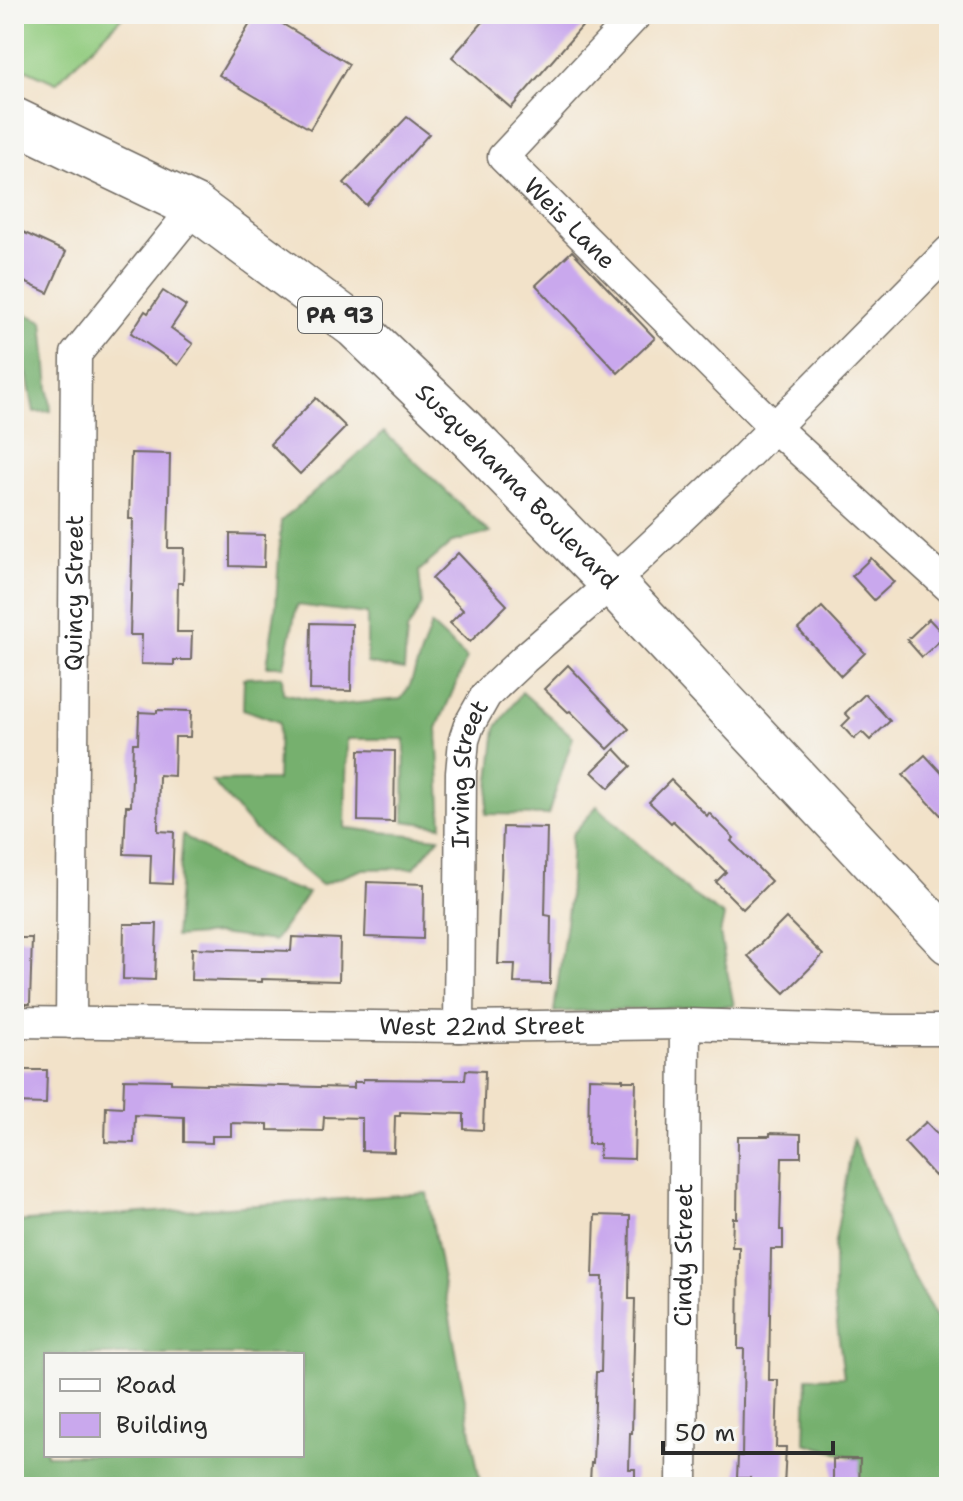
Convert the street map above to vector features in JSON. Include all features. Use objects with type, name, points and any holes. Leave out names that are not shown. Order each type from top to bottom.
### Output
[{"type":"highway","name":"Susquehanna Boulevard","points":[[14,120],[195,207],[355,326],[461,428],[612,583],[949,942]]},
{"type":"street","name":"Weis Lane","points":[[637,14],[503,157],[774,427],[949,587]]},
{"type":"street","name":"Quincy Street","points":[[71,1023],[76,354],[195,207]]},
{"type":"street","points":[[612,583],[738,464],[949,251]]},
{"type":"street","name":"Irving Street","points":[[459,1027],[461,773],[464,740],[469,725],[486,695],[499,682],[612,583]]},
{"type":"street","name":"West 22nd Street","points":[[14,1022],[459,1027],[685,1024],[949,1030]]},
{"type":"street","name":"Cindy Street","points":[[682,1487],[685,1024]]},
{"type":"green space","points":[[14,14],[125,14],[56,83],[14,64]]},
{"type":"green space","points":[[14,309],[43,321],[51,411],[34,412],[21,342],[14,340]]},
{"type":"green space","points":[[384,432],[490,533],[453,542],[419,571],[422,604],[407,631],[404,670],[367,663],[367,614],[297,605],[284,666],[267,666],[276,605],[281,521]]},
{"type":"green space","points":[[431,625],[467,658],[437,728],[442,826],[404,821],[405,739],[347,739],[345,828],[439,838],[414,868],[363,869],[321,885],[253,828],[212,781],[277,780],[279,722],[243,709],[244,678],[282,676],[283,693],[337,705],[401,699],[410,685]]},
{"type":"green space","points":[[522,692],[573,737],[548,815],[486,814],[496,728]]},
{"type":"green space","points":[[597,806],[690,893],[724,916],[720,934],[734,1006],[554,1012],[569,900],[572,835]]},
{"type":"green space","points":[[183,835],[239,871],[308,893],[274,941],[217,934],[175,937]]},
{"type":"green space","points":[[853,1139],[897,1248],[949,1340],[949,1487],[858,1487],[859,1459],[805,1443],[807,1378],[844,1377],[834,1301],[834,1247]]},
{"type":"green space","points":[[427,1193],[481,1487],[14,1487],[14,1222]]},
{"type":"building","points":[[256,14],[266,14],[349,64],[310,129],[219,75]]},
{"type":"building","points":[[490,14],[593,14],[511,108],[452,57]]},
{"type":"building","points":[[407,117],[429,134],[366,205],[344,183]]},
{"type":"building","points":[[14,228],[66,252],[48,293],[14,277]]},
{"type":"building","points":[[572,251],[655,338],[618,373],[536,285]]},
{"type":"building","points":[[163,291],[186,306],[171,328],[193,344],[178,365],[131,333]]},
{"type":"building","points":[[316,398],[346,427],[300,474],[270,444]]},
{"type":"building","points":[[131,453],[170,454],[168,548],[184,548],[183,583],[178,583],[177,632],[192,632],[191,660],[174,660],[174,665],[141,664],[142,635],[130,635]]},
{"type":"building","points":[[230,534],[265,535],[264,567],[230,566]]},
{"type":"building","points":[[458,553],[507,605],[470,642],[450,623],[463,610],[432,579]]},
{"type":"building","points":[[871,558],[894,582],[874,600],[852,576]]},
{"type":"building","points":[[822,607],[865,653],[841,676],[798,629]]},
{"type":"building","points":[[929,619],[945,636],[922,657],[907,640]]},
{"type":"building","points":[[311,623],[352,624],[351,691],[310,690]]},
{"type":"building","points":[[568,665],[629,729],[608,749],[544,689]]},
{"type":"building","points":[[865,694],[890,721],[870,740],[862,732],[854,739],[842,726],[850,718],[845,713]]},
{"type":"building","points":[[157,710],[191,711],[190,737],[175,737],[174,776],[159,775],[158,831],[174,832],[172,884],[150,883],[151,855],[124,854],[126,806],[131,806],[133,743],[138,743],[139,712],[157,713]]},
{"type":"building","points":[[615,749],[631,766],[609,788],[592,772]]},
{"type":"building","points":[[359,750],[395,751],[394,822],[358,821]]},
{"type":"building","points":[[925,755],[949,781],[949,824],[903,775]]},
{"type":"building","points":[[671,780],[734,838],[731,841],[771,881],[743,909],[716,882],[726,872],[649,802]]},
{"type":"building","points":[[503,827],[547,828],[545,915],[551,916],[550,984],[514,983],[515,964],[498,964]]},
{"type":"building","points":[[367,882],[424,884],[423,939],[365,937]]},
{"type":"building","points":[[786,918],[823,955],[785,993],[748,956]]},
{"type":"building","points":[[124,924],[157,924],[155,980],[123,979]]},
{"type":"building","points":[[292,937],[340,939],[339,981],[191,980],[192,948],[291,951]]},
{"type":"building","points":[[14,938],[32,938],[30,1004],[14,1004]]},
{"type":"building","points":[[14,1070],[47,1070],[46,1104],[14,1103]]},
{"type":"building","points":[[466,1070],[485,1071],[483,1130],[464,1129],[464,1114],[400,1112],[400,1116],[395,1116],[394,1152],[362,1151],[362,1118],[324,1117],[323,1131],[268,1130],[268,1124],[231,1123],[231,1136],[212,1136],[212,1143],[184,1142],[184,1117],[135,1115],[134,1143],[105,1142],[106,1106],[123,1107],[124,1079],[354,1088],[354,1082],[363,1082],[363,1079],[465,1080]]},
{"type":"building","points":[[589,1078],[636,1081],[634,1159],[599,1158],[600,1144],[588,1144]]},
{"type":"building","points":[[926,1122],[949,1146],[949,1163],[935,1176],[904,1142]]},
{"type":"building","points":[[770,1133],[801,1134],[801,1157],[782,1157],[780,1230],[783,1230],[783,1249],[771,1249],[769,1380],[778,1380],[776,1447],[786,1447],[784,1487],[749,1487],[750,1478],[737,1478],[738,1456],[742,1456],[744,1349],[738,1349],[739,1247],[732,1247],[733,1218],[737,1218],[738,1136],[770,1136]]},
{"type":"building","points":[[595,1215],[630,1216],[629,1299],[635,1299],[629,1469],[635,1469],[635,1487],[599,1487],[599,1483],[590,1483],[596,1372],[601,1372],[603,1277],[593,1277]]},
{"type":"building","points":[[833,1459],[860,1459],[859,1487],[833,1487]]}]
